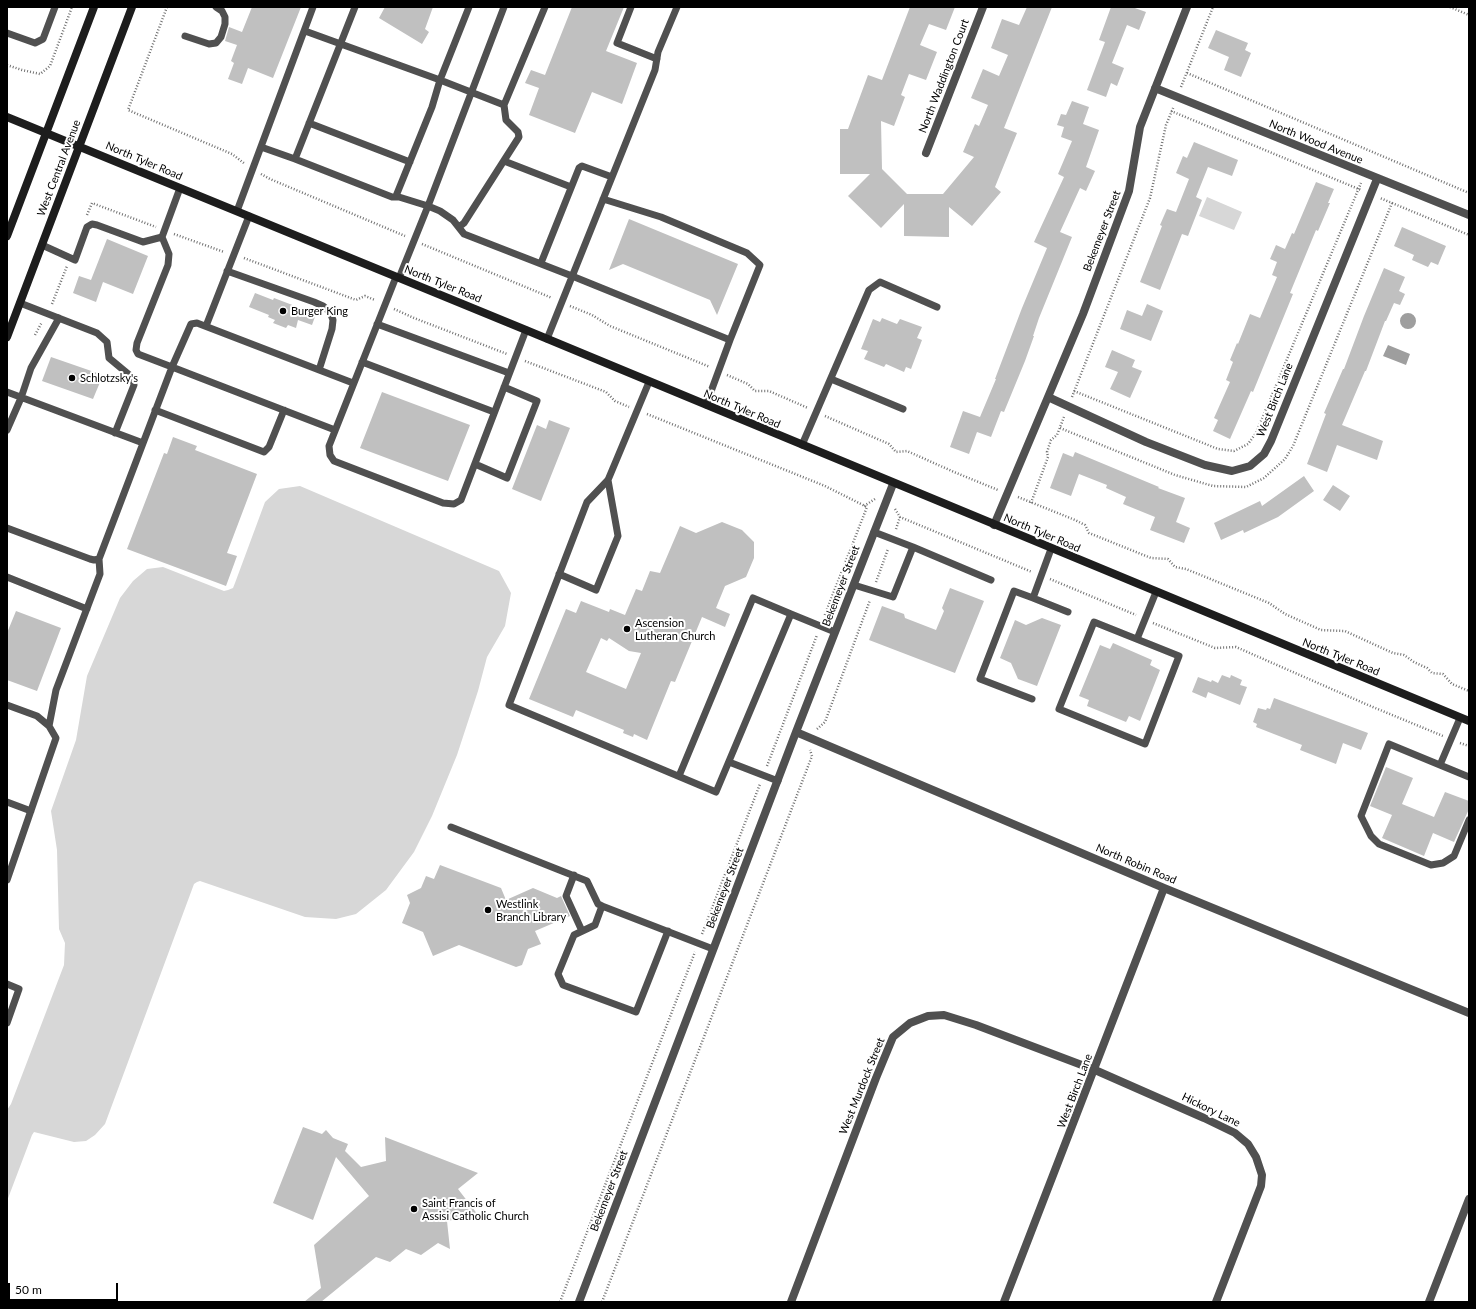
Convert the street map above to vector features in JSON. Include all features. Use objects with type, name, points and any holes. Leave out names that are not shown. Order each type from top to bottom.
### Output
[{"type":"main road","points":[[7,236],[94,7]]},
{"type":"main road","name":"West Central Avenue","points":[[7,337],[132,7]]},
{"type":"main road","name":"North Tyler Road","points":[[7,117],[526,330],[802,446],[1469,721]]},
{"type":"street","name":"North Waddington Court","points":[[926,153],[983,7]]},
{"type":"street","name":"Bekemeyer Street","points":[[994,525],[1083,314],[1129,191],[1140,127],[1187,7]]},
{"type":"street","name":"North Wood Avenue","points":[[1155,88],[1469,215]]},
{"type":"street","name":"West Birch Lane","points":[[1048,397],[1146,442],[1205,465],[1232,471],[1250,466],[1264,454],[1271,441],[1377,179]]},
{"type":"street","name":"Bekemeyer Street","points":[[579,1302],[796,732],[894,484]]},
{"type":"street","name":"North Robin Road","points":[[796,732],[1164,888],[1469,1012]]},
{"type":"street","name":"West Birch Lane","points":[[1004,1302],[1095,1070],[1164,888]]},
{"type":"street","name":"West Murdock Street","points":[[791,1302],[876,1078],[893,1038],[910,1023],[928,1016],[944,1015],[976,1025],[1095,1070]]},
{"type":"street","name":"Hickory Lane","points":[[1095,1070],[1235,1133],[1248,1144],[1256,1157],[1262,1175],[1261,1186],[1216,1302]]},
{"type":"street","points":[[1429,1302],[1469,1199]]},
{"type":"lane","points":[[7,33],[35,43],[43,39],[55,7]]},
{"type":"lane","points":[[185,36],[210,44],[216,43],[221,37],[225,24],[225,18],[222,11],[216,7]]},
{"type":"lane","points":[[236,211],[313,7]]},
{"type":"lane","points":[[295,159],[355,7]]},
{"type":"lane","points":[[396,196],[432,107],[440,80],[469,7]]},
{"type":"lane","points":[[504,7],[428,206],[377,324],[329,446],[330,454],[334,461],[443,503],[454,504],[461,500],[526,330]]},
{"type":"lane","points":[[459,227],[464,223],[519,137],[518,132],[506,120],[504,105],[545,7]]},
{"type":"lane","points":[[631,7],[617,43],[657,59]]},
{"type":"lane","points":[[547,339],[655,70],[658,52],[677,7]]},
{"type":"lane","points":[[304,30],[504,105]]},
{"type":"lane","points":[[309,123],[410,162]]},
{"type":"lane","points":[[261,147],[392,197],[396,196],[428,206],[440,211],[453,220],[464,234],[541,263],[730,340]]},
{"type":"lane","points":[[504,161],[571,187]]},
{"type":"lane","points":[[541,263],[579,168],[582,166],[612,177]]},
{"type":"lane","points":[[180,188],[163,234],[169,254],[168,265],[137,343],[136,350],[138,354],[335,430]]},
{"type":"lane","points":[[603,199],[661,218],[740,250],[747,253],[760,265],[706,405]]},
{"type":"lane","points":[[206,326],[249,216]]},
{"type":"lane","points":[[42,245],[75,260],[87,227],[92,224],[97,224],[143,242],[163,234]]},
{"type":"lane","points":[[228,271],[314,302],[323,306],[330,312],[333,320],[332,329],[319,370]]},
{"type":"lane","points":[[802,446],[869,290],[880,282],[938,307]]},
{"type":"lane","points":[[20,303],[97,333],[108,342],[109,358],[133,378],[134,385],[115,433]]},
{"type":"lane","points":[[7,430],[36,357],[59,318]]},
{"type":"lane","points":[[49,726],[56,690],[100,574],[98,559],[172,367],[191,324],[197,323],[206,326],[354,383]]},
{"type":"lane","points":[[377,324],[509,374]]},
{"type":"lane","points":[[362,362],[494,412]]},
{"type":"lane","points":[[831,379],[903,409]]},
{"type":"lane","points":[[649,382],[608,480],[587,502],[509,705],[716,792],[791,614]]},
{"type":"lane","points":[[474,464],[507,478],[537,402],[504,387]]},
{"type":"lane","points":[[7,392],[143,443]]},
{"type":"lane","points":[[155,410],[264,452],[269,447],[284,410]]},
{"type":"lane","points":[[559,574],[596,590],[618,536],[608,480]]},
{"type":"lane","points":[[7,528],[90,559],[98,559]]},
{"type":"lane","points":[[874,532],[991,580]]},
{"type":"lane","points":[[854,585],[893,598],[913,547]]},
{"type":"lane","points":[[1033,598],[1051,549]]},
{"type":"lane","points":[[7,577],[87,608]]},
{"type":"lane","points":[[1032,699],[980,679],[1014,591],[1068,612]]},
{"type":"lane","points":[[1137,639],[1156,592]]},
{"type":"lane","points":[[679,776],[753,598],[835,632]]},
{"type":"lane","points":[[1094,622],[1137,639],[1179,656],[1145,744],[1059,709],[1094,622]]},
{"type":"lane","points":[[7,705],[37,716],[49,726],[56,738],[7,880]]},
{"type":"lane","points":[[1440,764],[1460,718]]},
{"type":"lane","points":[[1469,777],[1388,744],[1362,816],[1371,836],[1379,844],[1431,865],[1443,864],[1454,856],[1469,820]]},
{"type":"lane","points":[[729,762],[778,781]]},
{"type":"lane","points":[[7,802],[31,811]]},
{"type":"lane","points":[[452,827],[588,881],[598,904],[713,949]]},
{"type":"lane","points":[[574,875],[566,896],[582,931]]},
{"type":"lane","points":[[602,906],[595,925],[574,935],[558,974],[564,985],[636,1012],[668,931]]},
{"type":"lane","points":[[7,984],[19,989],[7,1023]]},
{"type":"path","points":[[7,64],[22,70],[40,74],[50,66],[72,7]]},
{"type":"path","points":[[167,7],[128,110],[232,154],[270,179],[592,315],[610,326],[748,384],[755,390],[769,390],[889,444],[896,452],[908,451],[954,472],[1085,525],[1089,533],[1151,558],[1168,559],[1175,567],[1186,569],[1269,603],[1285,614],[1321,630],[1345,631],[1404,656],[1427,668],[1432,673],[1443,674],[1452,684],[1469,691]]},
{"type":"path","points":[[1031,502],[1048,457],[1047,452],[1051,440],[1057,435],[1060,428],[1150,198],[1166,125],[1213,7]]},
{"type":"path","points":[[1450,7],[1469,15]]},
{"type":"path","points":[[1187,73],[1469,193]]},
{"type":"path","points":[[1172,111],[1469,235]]},
{"type":"path","points":[[1074,391],[1218,449],[1234,451],[1248,444],[1256,433],[1361,183]]},
{"type":"path","points":[[92,203],[163,234],[234,255],[356,300],[365,296],[414,318],[606,392],[615,401],[825,486],[867,507],[560,1302]]},
{"type":"path","points":[[1060,428],[1175,475],[1213,486],[1246,487],[1264,478],[1285,459],[1292,446],[1392,203]]},
{"type":"path","points":[[602,1302],[812,756],[809,748],[818,727],[825,722],[900,517],[1215,648],[1236,647],[1368,705],[1469,746]]},
{"type":"shaded area","points":[[1207,197],[1242,212],[1234,230],[1199,216]]},
{"type":"shaded area","points":[[1408,313],[1414,315],[1416,321],[1414,327],[1408,329],[1402,327],[1400,321],[1402,315]]},
{"type":"shaded area","points":[[1388,345],[1410,354],[1406,365],[1383,356]]},
{"type":"shaded area","points":[[300,486],[499,571],[511,593],[505,626],[487,657],[478,691],[457,755],[432,816],[414,852],[386,890],[356,914],[336,919],[305,917],[200,881],[194,884],[105,1124],[95,1135],[86,1141],[74,1142],[34,1132],[7,1201],[7,1110],[11,1104],[64,965],[65,943],[59,929],[57,850],[51,811],[76,740],[87,676],[120,598],[133,581],[147,569],[163,567],[224,591],[233,588],[265,502],[279,489]]},
{"type":"building","points":[[252,7],[301,7],[273,78],[248,68],[242,84],[228,79],[234,63],[231,61],[237,45],[225,41],[229,27],[242,32]]},
{"type":"building","points":[[385,7],[433,7],[425,29],[429,32],[422,44],[379,18]]},
{"type":"building","points":[[572,7],[624,7],[606,51],[637,63],[622,104],[592,92],[575,133],[529,115],[539,88],[525,83],[531,70],[545,75]]},
{"type":"building","points":[[910,7],[955,7],[946,30],[929,24],[920,45],[937,52],[926,80],[909,74],[901,95],[905,97],[894,126],[881,121],[882,169],[907,194],[943,194],[974,157],[963,152],[975,124],[979,126],[988,105],[971,98],[983,69],[999,76],[1008,55],[991,48],[1002,19],[1019,25],[1027,7],[1052,7],[1004,128],[1017,133],[995,187],[1001,192],[972,226],[949,207],[949,237],[904,236],[904,204],[881,228],[848,196],[870,174],[840,174],[840,129],[848,129],[868,75],[882,80]]},
{"type":"building","points":[[1111,7],[1132,7],[1146,12],[1139,30],[1127,25],[1112,63],[1124,68],[1117,86],[1111,83],[1106,97],[1087,90],[1105,42],[1099,40]]},
{"type":"building","points":[[1216,30],[1248,43],[1245,50],[1251,53],[1241,77],[1224,70],[1229,57],[1208,48]]},
{"type":"building","points":[[1072,101],[1089,107],[1083,124],[1099,130],[1086,167],[1095,171],[1086,191],[1080,188],[1060,232],[1072,237],[1039,318],[1025,361],[1004,412],[1001,411],[991,437],[977,432],[969,454],[950,447],[963,411],[980,417],[1047,248],[1034,242],[1064,177],[1058,174],[1072,141],[1061,137],[1064,127],[1057,125],[1061,114],[1066,115]]},
{"type":"building","points":[[1194,142],[1238,160],[1232,176],[1208,167],[1196,197],[1202,200],[1188,236],[1182,234],[1160,290],[1140,282],[1162,226],[1160,225],[1167,209],[1176,212],[1189,179],[1176,173],[1183,156],[1187,158]]},
{"type":"building","points":[[1316,182],[1334,189],[1328,203],[1330,203],[1318,231],[1316,230],[1290,293],[1293,294],[1253,392],[1251,391],[1230,439],[1213,431],[1218,420],[1214,418],[1230,382],[1226,380],[1233,362],[1230,360],[1250,314],[1260,318],[1277,277],[1272,275],[1277,262],[1270,259],[1276,245],[1285,249],[1292,233],[1294,234]]},
{"type":"building","points":[[629,219],[738,264],[717,315],[710,300],[623,264],[609,270]]},
{"type":"building","points":[[1402,227],[1446,246],[1438,265],[1431,262],[1428,267],[1412,260],[1414,255],[1394,246]]},
{"type":"building","points":[[107,239],[148,256],[133,294],[103,282],[96,302],[73,293],[79,276],[91,280]]},
{"type":"building","points":[[1384,268],[1405,277],[1399,291],[1405,294],[1400,305],[1394,303],[1385,321],[1366,371],[1342,425],[1383,441],[1377,460],[1337,445],[1327,472],[1307,464],[1326,414],[1324,413],[1344,369]]},
{"type":"building","name":"Burger King","points":[[255,293],[273,300],[274,298],[316,314],[312,325],[298,320],[296,328],[288,325],[286,328],[273,323],[275,320],[268,317],[269,315],[249,307]]},
{"type":"building","points":[[1147,304],[1163,311],[1151,341],[1120,329],[1127,310],[1142,316]]},
{"type":"building","points":[[882,318],[897,324],[900,319],[922,327],[917,338],[922,340],[911,369],[906,367],[904,372],[886,364],[884,367],[864,359],[868,351],[861,349],[873,319],[880,322]]},
{"type":"building","points":[[1112,350],[1135,360],[1132,367],[1142,371],[1130,398],[1110,389],[1118,372],[1105,367]]},
{"type":"building","name":"Schlotzsky's","points":[[51,357],[103,375],[93,399],[42,381]]},
{"type":"building","points":[[382,392],[470,425],[448,481],[360,448]]},
{"type":"building","points":[[549,420],[570,428],[541,501],[512,489],[537,425],[546,429]]},
{"type":"building","points":[[173,437],[197,446],[195,450],[257,474],[227,553],[237,556],[226,586],[127,549],[164,453],[167,454]]},
{"type":"building","points":[[1075,452],[1185,498],[1176,522],[1190,528],[1184,543],[1150,530],[1155,517],[1123,504],[1126,497],[1106,488],[1107,485],[1079,474],[1071,496],[1050,488],[1063,453],[1073,457]]},
{"type":"building","points":[[1304,476],[1314,491],[1278,517],[1244,533],[1243,530],[1221,540],[1214,523],[1260,501],[1262,506]]},
{"type":"building","points":[[1333,485],[1350,496],[1340,511],[1323,500]]},
{"type":"building","name":"Ascension Lutheran Church","points":[[722,522],[742,530],[754,542],[754,558],[746,577],[725,586],[716,608],[730,614],[725,627],[702,617],[675,682],[671,681],[647,740],[634,734],[633,737],[623,733],[624,730],[576,710],[573,717],[529,699],[566,609],[576,613],[581,601],[609,612],[610,609],[625,615],[636,589],[642,591],[650,571],[660,573],[680,526],[696,533]],"holes":[[[601,638],[607,641],[609,638],[629,651],[641,653],[626,689],[586,672]]]},
{"type":"building","points":[[950,588],[984,601],[955,673],[869,640],[882,606],[904,614],[905,618],[936,630],[944,611],[942,608]]},
{"type":"building","points":[[16,611],[61,628],[37,691],[7,680],[7,633]]},
{"type":"building","points":[[1042,618],[1061,625],[1037,686],[1018,679],[1011,663],[1000,658],[1015,620],[1026,625]]},
{"type":"building","points":[[1113,643],[1152,660],[1150,665],[1160,670],[1140,721],[1129,716],[1126,722],[1087,706],[1089,700],[1079,696],[1100,645],[1110,649]]},
{"type":"building","points":[[1222,675],[1230,678],[1231,675],[1242,680],[1240,685],[1247,687],[1240,705],[1208,692],[1206,698],[1192,692],[1198,677],[1218,683]]},
{"type":"building","points":[[1274,698],[1368,733],[1361,750],[1343,743],[1336,764],[1300,750],[1302,745],[1256,727],[1257,724],[1253,722],[1258,708],[1266,710],[1267,708],[1270,709]]},
{"type":"building","points":[[1386,767],[1413,778],[1402,804],[1434,817],[1445,792],[1469,801],[1469,809],[1454,842],[1433,833],[1424,856],[1382,838],[1392,815],[1370,806]]},
{"type":"building","name":"Westlink Branch Library","points":[[440,865],[501,888],[506,900],[533,888],[557,898],[561,896],[570,916],[535,931],[541,944],[528,949],[522,965],[516,967],[459,945],[433,956],[423,932],[402,923],[410,903],[407,895],[421,888],[426,876],[434,879]]},
{"type":"building","name":"Saint Francis of Assisi Catholic Church","points":[[303,1127],[322,1134],[326,1130],[333,1138],[348,1144],[345,1151],[361,1167],[386,1161],[385,1137],[478,1173],[458,1189],[478,1215],[447,1221],[450,1249],[438,1243],[421,1255],[406,1249],[390,1262],[376,1257],[321,1302],[304,1302],[321,1288],[314,1245],[369,1196],[336,1157],[313,1220],[273,1203]]},
{"type":"place","name":"Burger King","points":[[283,311]]},
{"type":"place","name":"Schlotzsky's","points":[[72,378]]},
{"type":"place","name":"Ascension Lutheran Church","points":[[627,629]]},
{"type":"place","name":"Westlink Branch Library","points":[[488,910]]},
{"type":"place","name":"Saint Francis of Assisi Catholic Church","points":[[414,1209]]}]
